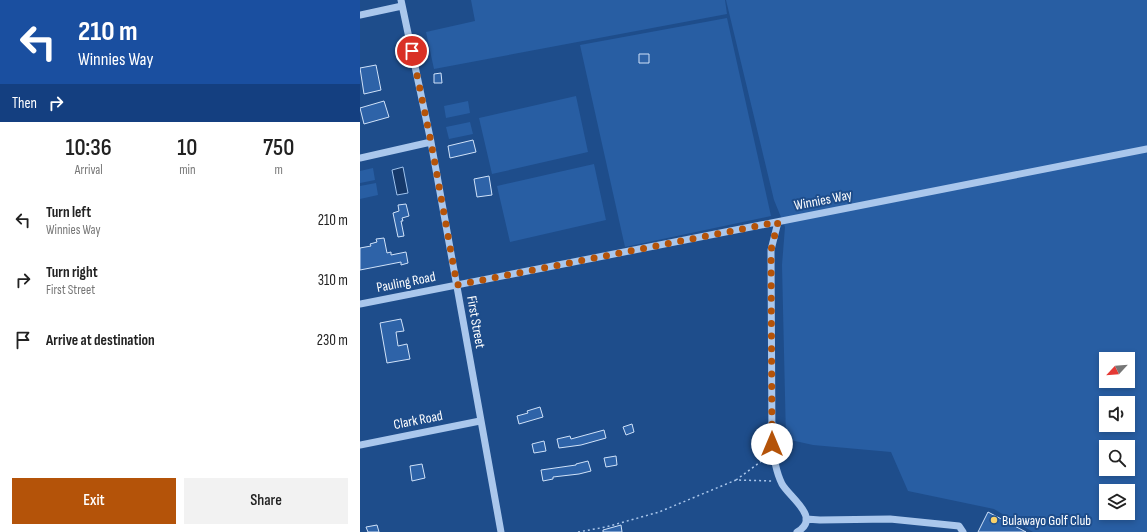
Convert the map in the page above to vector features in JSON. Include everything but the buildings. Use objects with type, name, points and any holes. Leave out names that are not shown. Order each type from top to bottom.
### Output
[{"type":"street","points":[[360,15],[402,3]]},
{"type":"street","name":"First Street","points":[[402,3],[431,142],[501,532]]},
{"type":"street","points":[[360,158],[431,142]]},
{"type":"street","name":"Winnies Way","points":[[457,285],[1147,149]]},
{"type":"street","points":[[778,222],[771,250],[773,453],[774,462],[783,486],[805,512],[806,524],[803,529],[797,532]]},
{"type":"street","name":"Pauling Road","points":[[360,304],[457,285]]},
{"type":"street","name":"Clark Road","points":[[360,445],[480,421]]},
{"type":"street","points":[[806,519],[890,519],[959,526],[963,532]]},
{"type":"path","points":[[578,532],[606,527],[659,512],[736,480],[773,453]]},
{"type":"path","points":[[736,480],[781,481]]},
{"type":"shaded area","points":[[471,0],[725,0],[727,14],[434,69],[426,32],[475,21]]},
{"type":"shaded area","points":[[726,0],[1147,0],[1147,532],[1033,532],[994,509],[908,491],[891,452],[813,445],[786,439],[782,265],[785,227],[774,200]]},
{"type":"shaded area","points":[[727,18],[771,216],[625,247],[580,45]]},
{"type":"shaded area","points":[[576,96],[588,152],[492,174],[479,118]]},
{"type":"shaded area","points":[[468,101],[470,113],[446,118],[444,106]]},
{"type":"shaded area","points":[[470,122],[473,134],[449,139],[446,127]]},
{"type":"shaded area","points":[[594,164],[606,220],[510,242],[497,186]]},
{"type":"shaded area","points":[[403,167],[408,193],[397,195],[392,170]]},
{"type":"shaded area","points":[[373,168],[375,180],[360,183],[360,171]]},
{"type":"shaded area","points":[[376,183],[378,195],[360,199],[360,186]]},
{"type":"place","name":"Bulawayo Golf Club","points":[[994,520]]},
{"type":"route","points":[[412,51],[431,142],[457,285],[778,222],[771,250],[772,444]]}]
